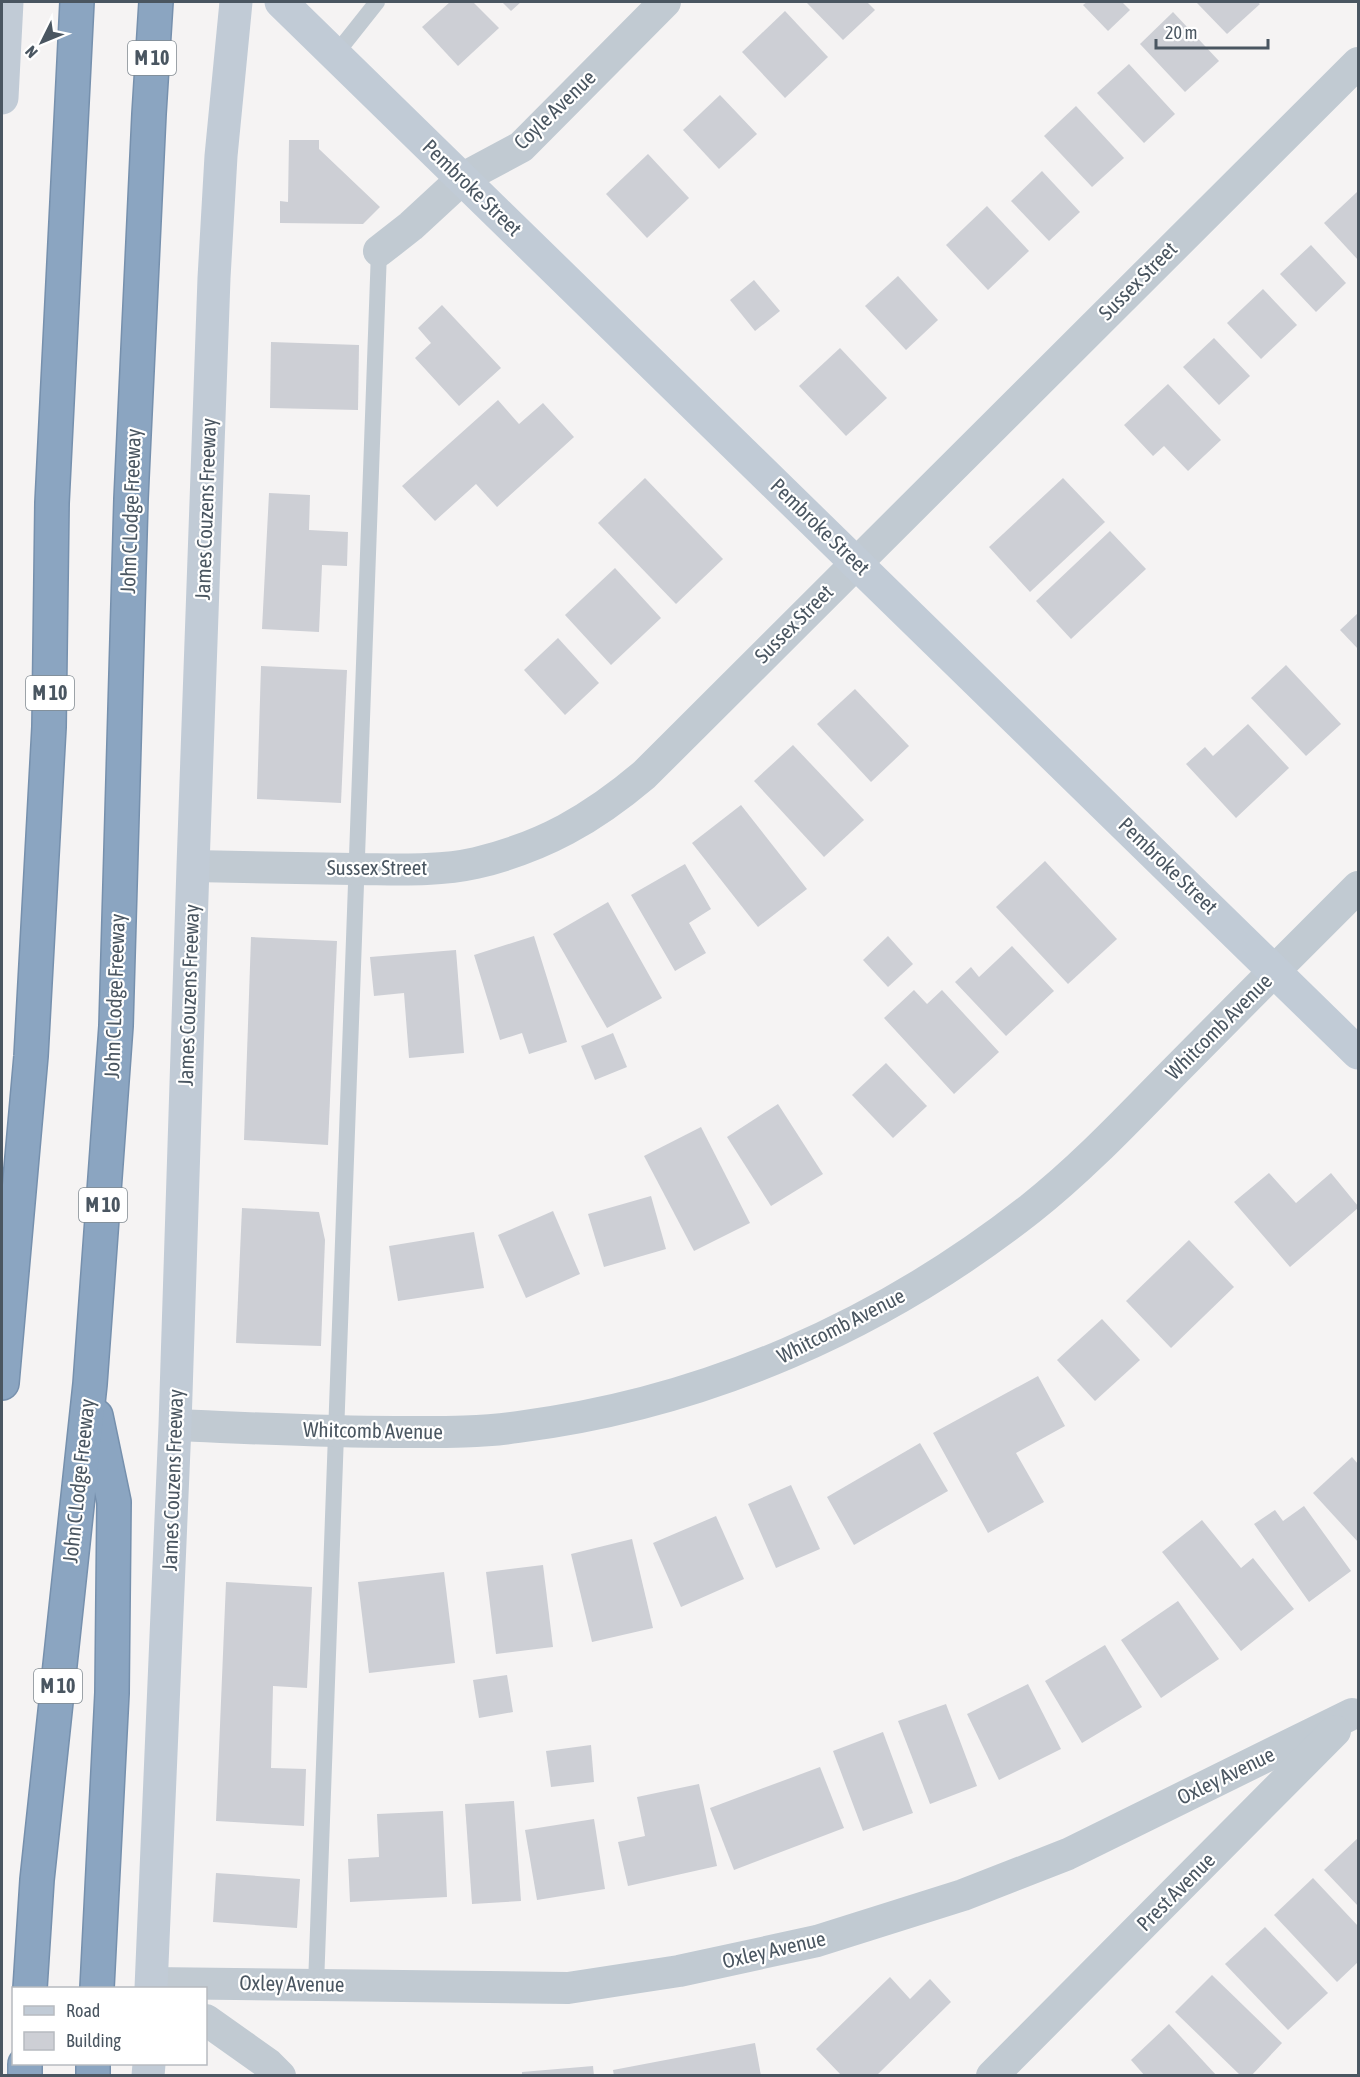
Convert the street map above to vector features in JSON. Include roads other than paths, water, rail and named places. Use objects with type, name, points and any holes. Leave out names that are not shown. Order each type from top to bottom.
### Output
[{"type":"highway","name":"M 10","points":[[2,1383],[32,1056],[49,727],[52,503],[77,2]]},
{"type":"highway","name":"John C Lodge Freeway","points":[[30,1987],[37,1880],[90,1384],[116,1026],[131,487],[156,2]]},
{"type":"highway","points":[[90,1384],[114,1502],[112,1693],[97,1987]]},
{"type":"main road","points":[[2,98],[7,2]]},
{"type":"main road","name":"James Couzens Freeway","points":[[154,1987],[214,278],[221,156],[236,2]]},
{"type":"main road","name":"Pembroke Street","points":[[281,2],[1359,1053]]},
{"type":"street","name":"Coyle Avenue","points":[[378,250],[411,226],[463,178],[521,147],[665,2]]},
{"type":"street","name":"Sussex Street","points":[[193,866],[423,870],[474,863],[524,849],[582,822],[614,800],[644,775],[1359,63]]},
{"type":"street","name":"Whitcomb Avenue","points":[[175,1425],[336,1432],[458,1432],[517,1428],[576,1418],[678,1394],[770,1362],[830,1336],[943,1272],[1031,1208],[1096,1150],[1359,887]]},
{"type":"street","name":"Oxley Avenue","points":[[154,1987],[316,1985],[568,1988],[679,1971],[817,1941],[963,1895],[1068,1854],[1355,1710]]},
{"type":"street","name":"Prest Avenue","points":[[992,2076],[1355,1710]]},
{"type":"street","points":[[207,2021],[268,2064],[280,2076]]},
{"type":"lane","points":[[335,55],[378,2]]},
{"type":"lane","points":[[316,1985],[378,250]]}]
